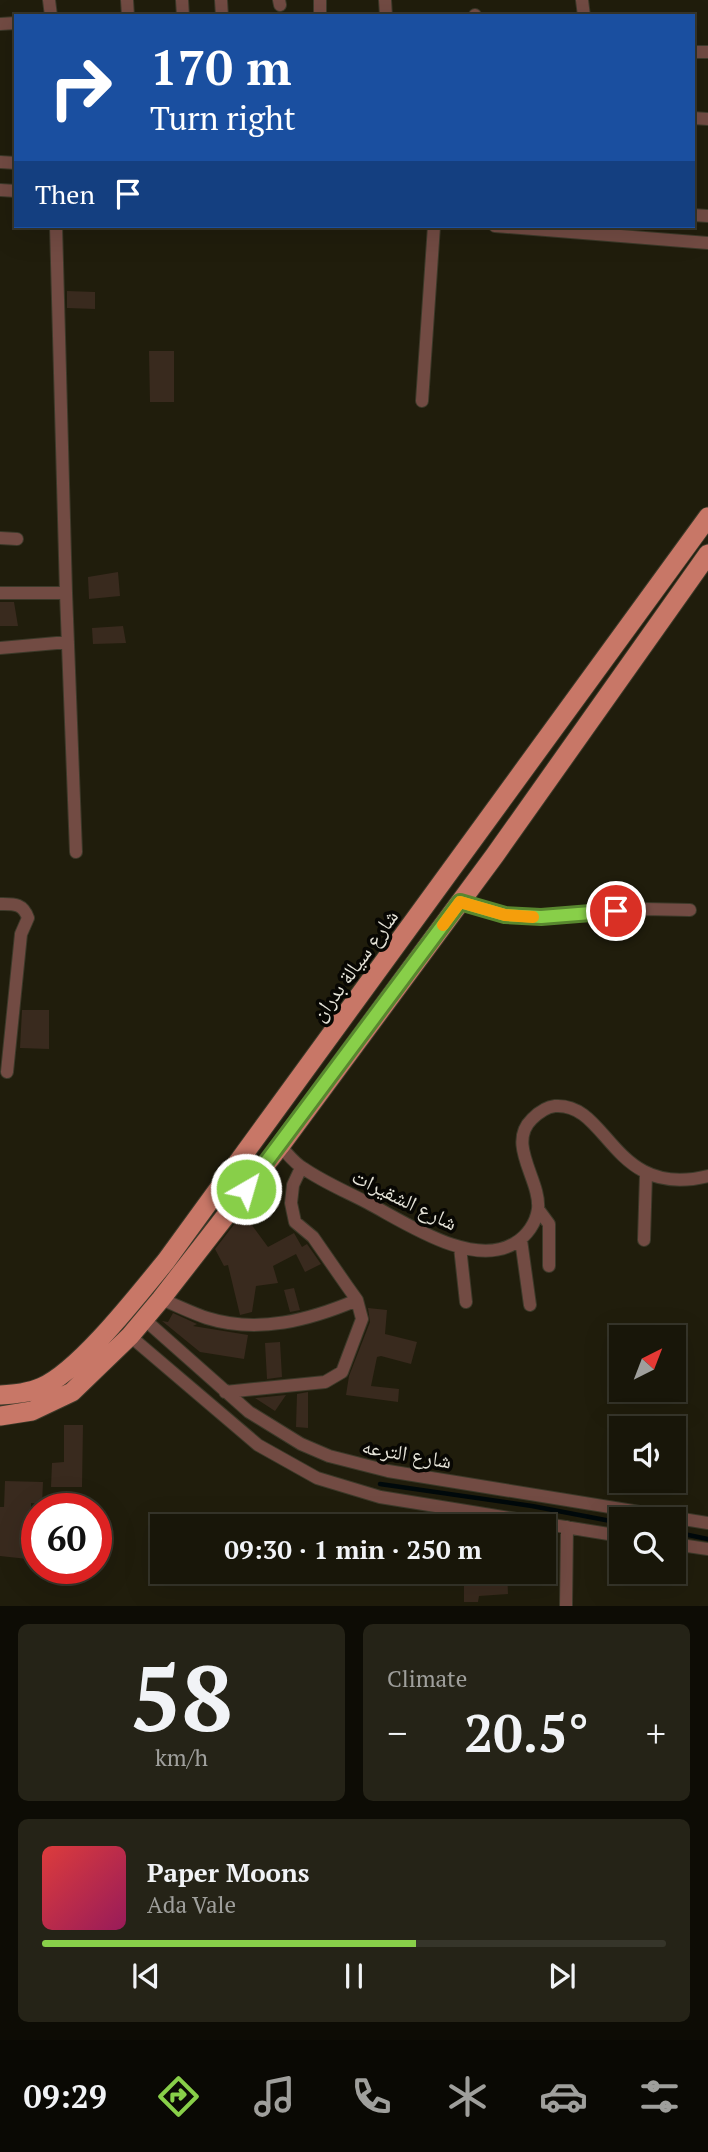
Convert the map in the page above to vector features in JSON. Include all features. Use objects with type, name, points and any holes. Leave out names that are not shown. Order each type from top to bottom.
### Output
[{"type":"main road","name":"شارع سيالة بدران","points":[[0,1395],[23,1393],[43,1387],[60,1377],[137,1296],[187,1234],[708,517]]},
{"type":"main road","points":[[0,1416],[32,1410],[72,1392],[144,1320],[280,1146],[495,855],[708,554]]},
{"type":"main road","points":[[470,846],[495,855]]},
{"type":"street","points":[[56,228],[76,852]]},
{"type":"street","points":[[422,401],[434,228]]},
{"type":"street","points":[[520,228],[708,243]]},
{"type":"street","points":[[0,538],[16,539]]},
{"type":"street","points":[[0,593],[66,593]]},
{"type":"street","points":[[0,649],[68,642]]},
{"type":"street","points":[[460,902],[505,915],[529,916],[644,909],[690,910]]},
{"type":"street","points":[[0,904],[19,905],[25,909],[29,918],[21,934],[7,1072]]},
{"type":"street","points":[[530,1305],[521,1240],[533,1226],[538,1209],[522,1138],[528,1123],[539,1112],[554,1106],[570,1108],[584,1116],[633,1165],[664,1181],[682,1182],[708,1176]]},
{"type":"street","name":"شارع الشقيرات","points":[[280,1146],[301,1168],[426,1234],[460,1247],[491,1252],[507,1248],[521,1240]]},
{"type":"street","points":[[226,1392],[306,1385],[325,1381],[342,1372],[362,1319],[357,1300],[313,1237],[295,1222],[291,1203],[293,1185],[301,1168]]},
{"type":"street","points":[[644,1240],[646,1174]]},
{"type":"street","points":[[538,1209],[549,1224],[549,1266]]},
{"type":"street","points":[[460,1247],[466,1302]]},
{"type":"street","points":[[161,1299],[208,1318],[265,1324],[321,1315],[357,1300]]},
{"type":"street","name":"شارع الترعه","points":[[144,1320],[226,1392],[274,1429],[301,1444],[358,1465],[609,1511]]},
{"type":"street","points":[[130,1336],[258,1445],[317,1478],[380,1497],[609,1534]]},
{"type":"street","name":"شارع الترعه","points":[[686,1521],[708,1523]]},
{"type":"street","points":[[566,1527],[566,1606]]},
{"type":"street","points":[[686,1546],[708,1549]]},
{"type":"building","points":[[67,291],[95,292],[95,309],[67,308]]},
{"type":"building","points":[[149,351],[174,351],[174,402],[150,402]]},
{"type":"building","points":[[118,572],[120,596],[89,599],[88,577]]},
{"type":"building","points":[[0,602],[14,602],[18,626],[0,626]]},
{"type":"building","points":[[123,626],[126,643],[93,644],[92,628]]},
{"type":"building","points":[[22,1010],[49,1010],[49,1049],[20,1048]]},
{"type":"building","points":[[243,1213],[268,1247],[294,1233],[302,1247],[307,1244],[321,1264],[305,1272],[296,1254],[273,1266],[278,1283],[256,1286],[252,1312],[240,1315],[228,1265],[224,1266],[215,1249]]},
{"type":"building","points":[[294,1288],[300,1310],[290,1312],[284,1290]]},
{"type":"building","points":[[368,1308],[387,1310],[385,1334],[417,1342],[411,1364],[377,1357],[371,1386],[399,1389],[398,1402],[346,1395],[349,1376],[370,1322]]},
{"type":"building","points":[[173,1313],[197,1324],[193,1326],[248,1335],[244,1359],[200,1352],[162,1321],[168,1322]]},
{"type":"building","points":[[280,1342],[282,1377],[267,1379],[265,1343]]},
{"type":"building","points":[[308,1392],[308,1428],[296,1427],[297,1394]]},
{"type":"building","points":[[286,1395],[275,1411],[255,1398],[256,1398]]},
{"type":"building","points":[[64,1425],[83,1425],[82,1487],[51,1487],[52,1463],[64,1462]]},
{"type":"building","points":[[5,1481],[43,1482],[42,1493],[21,1493],[21,1558],[0,1556],[0,1507],[4,1507]]},
{"type":"building","points":[[464,1584],[508,1584],[508,1594],[479,1596],[478,1602],[464,1602]]},
{"type":"waterway","points":[[380,1484],[532,1506],[609,1521]]},
{"type":"waterway","points":[[686,1534],[708,1539]]},
{"type":"slow traffic","points":[[443,925],[460,902],[505,915],[533,917]]},
{"type":"route","points":[[246,1189],[460,902],[505,915],[541,917],[616,911]]}]
